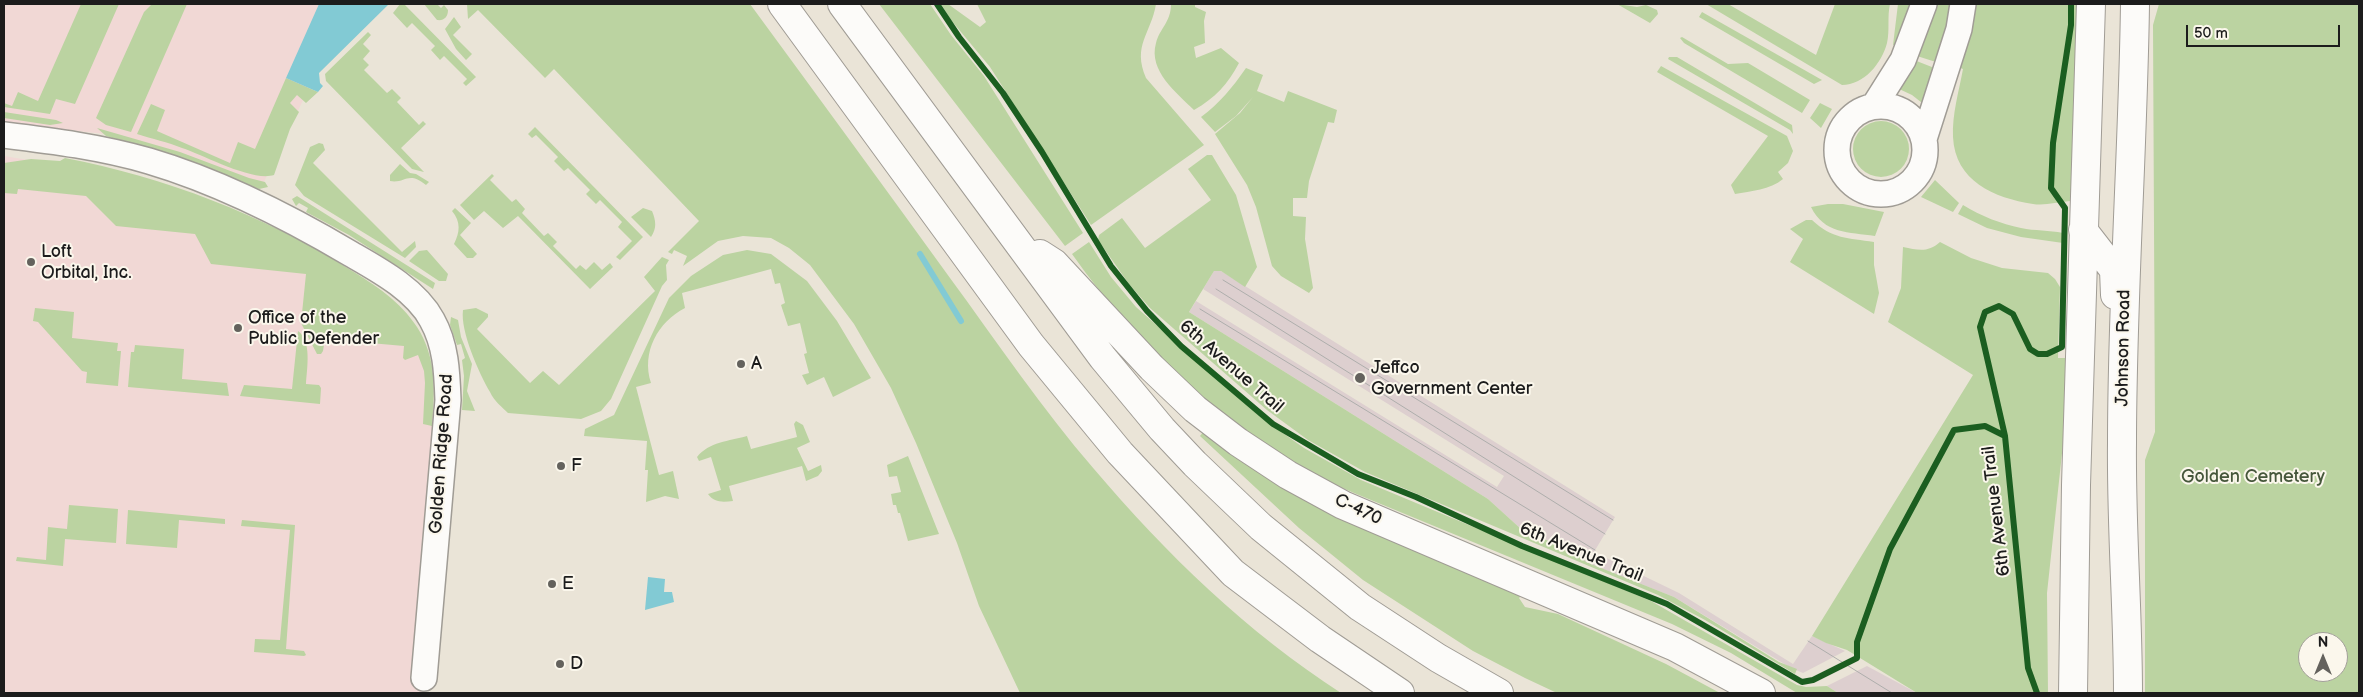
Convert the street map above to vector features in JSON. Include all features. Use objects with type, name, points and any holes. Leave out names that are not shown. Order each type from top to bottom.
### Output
[{"type":"main road","points":[[782,4],[1031,344],[1114,447],[1233,573],[1320,639],[1400,693]]},
{"type":"main road","points":[[842,4],[1103,358],[1162,429],[1261,527],[1360,607],[1438,658],[1500,693]]},
{"type":"main road","points":[[2073,693],[2083,230],[2090,87],[2091,4]]},
{"type":"main road","name":"Johnson Road","points":[[2128,693],[2122,444],[2125,275],[2134,91],[2135,4]]},
{"type":"main road","points":[[2083,230],[2114,270],[2122,444]]},
{"type":"main road","name":"C-470","points":[[1014,237],[1054,262],[1121,336],[1195,409],[1238,442],[1288,475],[1342,505],[1675,647],[1761,693]]},
{"type":"street","points":[[1874,106],[1903,60],[1924,4]]},
{"type":"street","points":[[1924,139],[1959,29],[1963,4]]},
{"type":"street","points":[[1874,106],[1888,106],[1901,110],[1912,118],[1924,139],[1925,154],[1922,166],[1916,177],[1898,191],[1883,194],[1870,193],[1849,181],[1842,172],[1838,161],[1837,145],[1840,133],[1846,122],[1855,113],[1874,106]]},
{"type":"street","name":"Golden Ridge Road","points":[[4,135],[61,142],[149,161],[238,194],[303,225],[384,273],[415,299],[432,319],[447,360],[448,400],[424,678]]},
{"type":"shaded area","points":[[4,4],[349,4],[262,186],[144,144],[105,134],[4,123]]},
{"type":"shaded area","points":[[4,156],[58,165],[400,313],[435,374],[432,434],[446,435],[423,693],[4,693]]},
{"type":"shaded area","points":[[1214,271],[1221,271],[1615,517],[1594,552],[1679,593],[1793,664],[1812,636],[1845,651],[1803,673],[1791,668],[1674,597],[1585,562],[1576,553],[1521,529],[1488,499],[1189,312],[1196,301],[1497,487],[1504,476],[1203,289]]},
{"type":"shaded area","points":[[1867,666],[1917,693],[1838,693],[1827,686]]},
{"type":"green space","points":[[81,4],[119,4],[75,104],[56,99],[50,114],[4,107],[4,103],[12,106],[18,92],[38,101]]},
{"type":"green space","points":[[152,4],[187,4],[131,132],[106,125],[96,118],[144,12]]},
{"type":"green space","points":[[400,4],[404,4],[476,77],[466,86],[463,83],[467,79],[444,56],[440,60],[431,50],[435,46],[412,23],[407,28],[393,13]]},
{"type":"green space","points":[[424,4],[437,4],[441,8],[444,5],[448,10],[446,17],[442,20],[437,20]]},
{"type":"green space","points":[[467,4],[750,4],[1020,375],[1056,423],[1121,501],[1179,561],[1241,618],[1306,669],[1341,693],[1020,693],[979,606],[957,543],[891,388],[854,324],[810,265],[789,248],[771,238],[743,236],[718,241],[683,266],[687,256],[674,250],[672,254],[668,252],[699,221],[554,69],[545,78],[478,10],[468,19]]},
{"type":"green space","points":[[879,4],[930,4],[951,35],[984,76],[1083,233],[1065,246]]},
{"type":"green space","points":[[941,4],[948,4],[980,27],[986,22],[977,4],[1156,4],[1142,48],[1142,67],[1146,78],[1204,145],[1091,225],[990,67],[951,20]]},
{"type":"green space","points":[[1171,4],[1195,4],[1195,7],[1206,12],[1204,21],[1205,43],[1194,47],[1196,58],[1221,48],[1239,63],[1220,90],[1194,110],[1172,89],[1156,63],[1156,43],[1169,16]]},
{"type":"green space","points":[[1617,4],[1637,7],[1646,5],[1657,10],[1658,14],[1650,23]]},
{"type":"green space","points":[[1706,4],[1728,4],[1816,55],[1835,4],[1890,4],[1887,43],[1885,51],[1871,72],[1858,81],[1842,85]]},
{"type":"green space","points":[[1898,4],[1916,4],[1899,44],[1893,45]]},
{"type":"green space","points":[[1931,4],[1955,4],[1939,63],[1917,56]]},
{"type":"green space","points":[[1974,4],[2079,4],[2072,194],[2070,201],[2038,204],[2004,197],[1979,185],[1961,165],[1955,152],[1953,128],[1963,69],[1955,66]]},
{"type":"green space","name":"Golden Cemetery","points":[[2159,4],[2359,4],[2359,693],[2145,693],[2145,460],[2155,432],[2153,25]]},
{"type":"green space","points":[[1702,12],[1822,80],[1814,84],[1699,17]]},
{"type":"green space","points":[[454,17],[461,27],[453,35],[472,54],[466,60],[456,49],[445,29]]},
{"type":"green space","points":[[368,32],[371,35],[363,44],[370,51],[363,59],[369,65],[364,70],[387,93],[392,89],[401,98],[397,102],[419,125],[423,121],[426,124],[401,148],[424,172],[412,169],[326,81],[325,74]]},
{"type":"green space","points":[[1682,37],[1728,64],[1748,63],[1810,100],[1802,113],[1684,43],[1680,38]]},
{"type":"green space","points":[[1669,57],[1677,57],[1792,125],[1793,134],[1790,130],[1668,59]]},
{"type":"green space","points":[[1914,60],[1937,69],[1926,106],[1912,95],[1897,88]]},
{"type":"green space","points":[[1661,66],[1787,136],[1793,151],[1788,163],[1778,172],[1783,179],[1766,188],[1735,194],[1731,185],[1768,136],[1657,72]]},
{"type":"green space","points":[[1246,68],[1263,75],[1257,91],[1284,102],[1288,91],[1337,110],[1334,123],[1328,122],[1309,181],[1307,198],[1293,198],[1293,216],[1306,217],[1305,239],[1313,288],[1309,293],[1281,276],[1272,266],[1256,207],[1247,185],[1215,134],[1240,113],[1253,97],[1236,116],[1215,132],[1201,117],[1225,95]]},
{"type":"green space","points":[[286,78],[318,92],[306,103],[297,95],[290,103],[299,112],[290,129],[274,175],[253,175],[177,146],[137,134],[151,104],[165,110],[157,131],[230,163],[238,142],[255,149]]},
{"type":"green space","points":[[1820,103],[1832,109],[1821,128],[1810,118]]},
{"type":"green space","points":[[4,112],[56,120],[63,123],[50,125],[4,118]]},
{"type":"green space","points":[[1876,121],[1886,121],[1901,129],[1907,138],[1909,149],[1907,160],[1901,169],[1886,177],[1876,177],[1865,172],[1858,165],[1853,154],[1853,144],[1858,133],[1865,126]]},
{"type":"green space","points":[[535,127],[643,237],[620,260],[616,257],[632,241],[618,227],[622,222],[600,200],[596,204],[586,194],[590,190],[568,168],[564,171],[554,161],[558,157],[536,135],[532,138],[528,134]]},
{"type":"green space","points":[[97,128],[180,152],[249,178],[265,182],[268,187],[259,189],[200,165],[106,136]]},
{"type":"green space","points":[[319,143],[323,144],[325,150],[313,163],[402,252],[415,241],[416,247],[405,258],[304,196],[295,185],[310,147]]},
{"type":"green space","points":[[1207,155],[1212,155],[1236,195],[1257,267],[1245,287],[1221,271],[1214,271],[1189,312],[1488,499],[1521,529],[1576,553],[1586,562],[1674,597],[1779,662],[1797,669],[1795,674],[1705,620],[1658,595],[1365,472],[1308,440],[1267,410],[1150,308],[1129,284],[1098,240],[1099,235],[1122,218],[1145,248],[1211,200],[1188,169]]},
{"type":"green space","points":[[65,158],[102,166],[176,187],[248,215],[283,232],[359,275],[395,301],[417,327],[428,351],[434,387],[432,426],[423,424],[424,371],[418,355],[405,360],[403,358],[404,346],[325,339],[323,351],[321,354],[317,354],[301,323],[306,274],[211,264],[195,234],[116,226],[86,196],[18,189],[17,194],[4,193],[4,163],[31,159],[60,161]]},
{"type":"green space","points":[[400,164],[410,173],[416,174],[429,182],[426,185],[415,178],[390,181],[390,175]]},
{"type":"green space","points":[[492,174],[494,176],[490,180],[512,202],[516,199],[525,209],[522,213],[544,236],[548,233],[557,242],[553,246],[576,269],[580,265],[586,270],[594,262],[602,270],[610,263],[613,267],[590,289],[518,216],[503,228],[484,211],[474,220],[460,205]]},
{"type":"green space","points":[[1935,180],[1959,203],[1953,212],[1921,197]]},
{"type":"green space","points":[[297,196],[435,283],[433,289],[349,235],[306,212],[308,208],[299,203],[296,206],[292,199]]},
{"type":"green space","points":[[1843,204],[1884,212],[1875,236],[1847,232],[1830,227],[1816,216],[1811,207]]},
{"type":"green space","points":[[1963,205],[1984,216],[2006,224],[2026,229],[2063,233],[2063,243],[2021,237],[1987,228],[1958,214]]},
{"type":"green space","points":[[455,208],[471,223],[460,235],[477,254],[473,258],[467,258],[454,244],[459,227],[452,211]]},
{"type":"green space","points":[[643,208],[652,211],[654,218],[655,227],[651,237],[631,217]]},
{"type":"green space","points":[[1806,220],[1812,220],[1826,231],[1841,237],[1874,242],[1874,265],[1879,293],[1874,314],[1790,262],[1803,239],[1790,229]]},
{"type":"green space","points":[[1089,242],[1111,277],[1136,307],[1263,419],[1304,448],[1361,480],[1651,601],[1797,685],[1806,687],[1827,686],[1838,693],[1797,693],[1731,653],[1672,624],[1354,493],[1312,473],[1272,449],[1233,422],[1197,393],[1162,361],[1130,327],[1072,254]]},
{"type":"green space","points":[[1940,242],[1971,258],[2002,268],[2048,273],[2060,287],[2058,358],[2067,358],[2063,444],[2047,593],[2048,693],[1917,693],[1847,650],[1812,636],[1973,375],[1888,322],[1901,288],[1903,247],[1918,250],[1927,249]]},
{"type":"green space","points":[[427,250],[448,274],[446,281],[439,281],[409,261],[419,251]]},
{"type":"green space","points":[[747,250],[771,254],[807,281],[837,321],[871,378],[833,397],[824,377],[807,385],[802,375],[809,373],[804,354],[807,353],[800,323],[788,326],[781,305],[785,303],[780,283],[775,284],[771,269],[682,293],[685,308],[667,321],[654,339],[650,349],[648,371],[651,383],[636,387],[659,475],[673,471],[679,499],[665,496],[646,502],[648,470],[645,470],[647,441],[584,436],[585,429],[614,415],[669,298],[691,276],[723,255]]},
{"type":"green space","points":[[662,257],[669,260],[666,265],[667,280],[662,286],[611,399],[601,411],[581,419],[508,413],[496,401],[471,352],[464,329],[463,310],[476,308],[488,314],[488,317],[477,329],[530,383],[543,371],[559,385],[655,291],[644,277]]},
{"type":"green space","points":[[35,308],[74,312],[72,338],[118,343],[117,351],[121,351],[118,386],[86,383],[87,372],[82,371],[38,322],[33,321]]},
{"type":"green space","points":[[451,317],[458,320],[461,337],[472,364],[467,391],[475,411],[462,410],[464,376],[462,360],[465,358],[461,344],[457,345],[450,325]]},
{"type":"green space","points":[[298,331],[302,335],[307,348],[306,384],[319,385],[321,388],[320,404],[240,396],[244,385],[292,389]]},
{"type":"green space","points":[[135,345],[184,349],[182,379],[227,383],[229,396],[128,387],[131,352],[134,352]]},
{"type":"green space","points":[[796,421],[803,425],[810,442],[797,448],[808,471],[821,465],[822,471],[818,476],[806,481],[802,466],[729,486],[733,501],[719,501],[710,497],[708,494],[721,490],[711,457],[699,461],[697,457],[702,452],[713,445],[747,436],[751,449],[797,437],[794,424]]},
{"type":"green space","points":[[1204,431],[1521,596],[1519,598],[1525,607],[1558,614],[1666,664],[1720,693],[1557,693],[1525,678],[1473,651],[1363,580],[1299,528],[1200,436]]},
{"type":"green space","points":[[908,456],[939,534],[908,541],[900,513],[898,513],[896,505],[893,505],[891,494],[901,492],[897,476],[889,477],[887,465]]},
{"type":"green space","points":[[69,505],[118,509],[116,543],[65,539],[63,566],[16,561],[17,557],[46,560],[48,527],[67,529]]},
{"type":"green space","points":[[128,510],[225,519],[225,524],[179,520],[177,548],[126,544]]},
{"type":"green space","points":[[242,520],[295,525],[286,649],[304,651],[306,655],[304,656],[254,652],[255,639],[280,640],[290,530],[241,526]]},
{"type":"water","points":[[319,4],[389,4],[319,73],[320,83],[323,86],[318,92],[286,78]]},
{"type":"water","points":[[648,577],[665,579],[664,592],[672,592],[674,602],[645,610]]},
{"type":"waterway","points":[[920,254],[961,321]]},
{"type":"tram line","points":[[1223,280],[1613,520]]},
{"type":"tram line","points":[[1216,289],[1605,534]]},
{"type":"tram line","points":[[1200,309],[1595,550]]},
{"type":"tram line","points":[[1808,641],[1892,693]]},
{"type":"cycle path","name":"6th Avenue Trail","points":[[937,4],[959,37],[1003,93],[1042,152],[1111,266],[1147,311],[1181,346],[1273,424],[1358,474],[1416,497],[1522,546],[1667,604],[1802,682],[1813,680],[1857,658],[1857,642],[1890,549],[1954,430],[1985,426],[2005,436],[2028,668],[2037,693]]},
{"type":"cycle path","points":[[2005,436],[1980,327],[1985,312],[1999,306],[2013,314],[2030,349],[2038,354],[2047,354],[2062,347],[2065,208],[2051,188],[2053,143],[2071,25],[2071,4]]},
{"type":"place","name":"Loft Orbital, Inc.","points":[[31,262]]},
{"type":"place","name":"Office of the Public Defender","points":[[238,328]]},
{"type":"place","name":"A","points":[[741,364]]},
{"type":"place","name":"Jeffco Government Center","points":[[1360,378]]},
{"type":"place","name":"F","points":[[561,466]]},
{"type":"place","name":"E","points":[[552,584]]},
{"type":"place","name":"D","points":[[560,664]]}]
